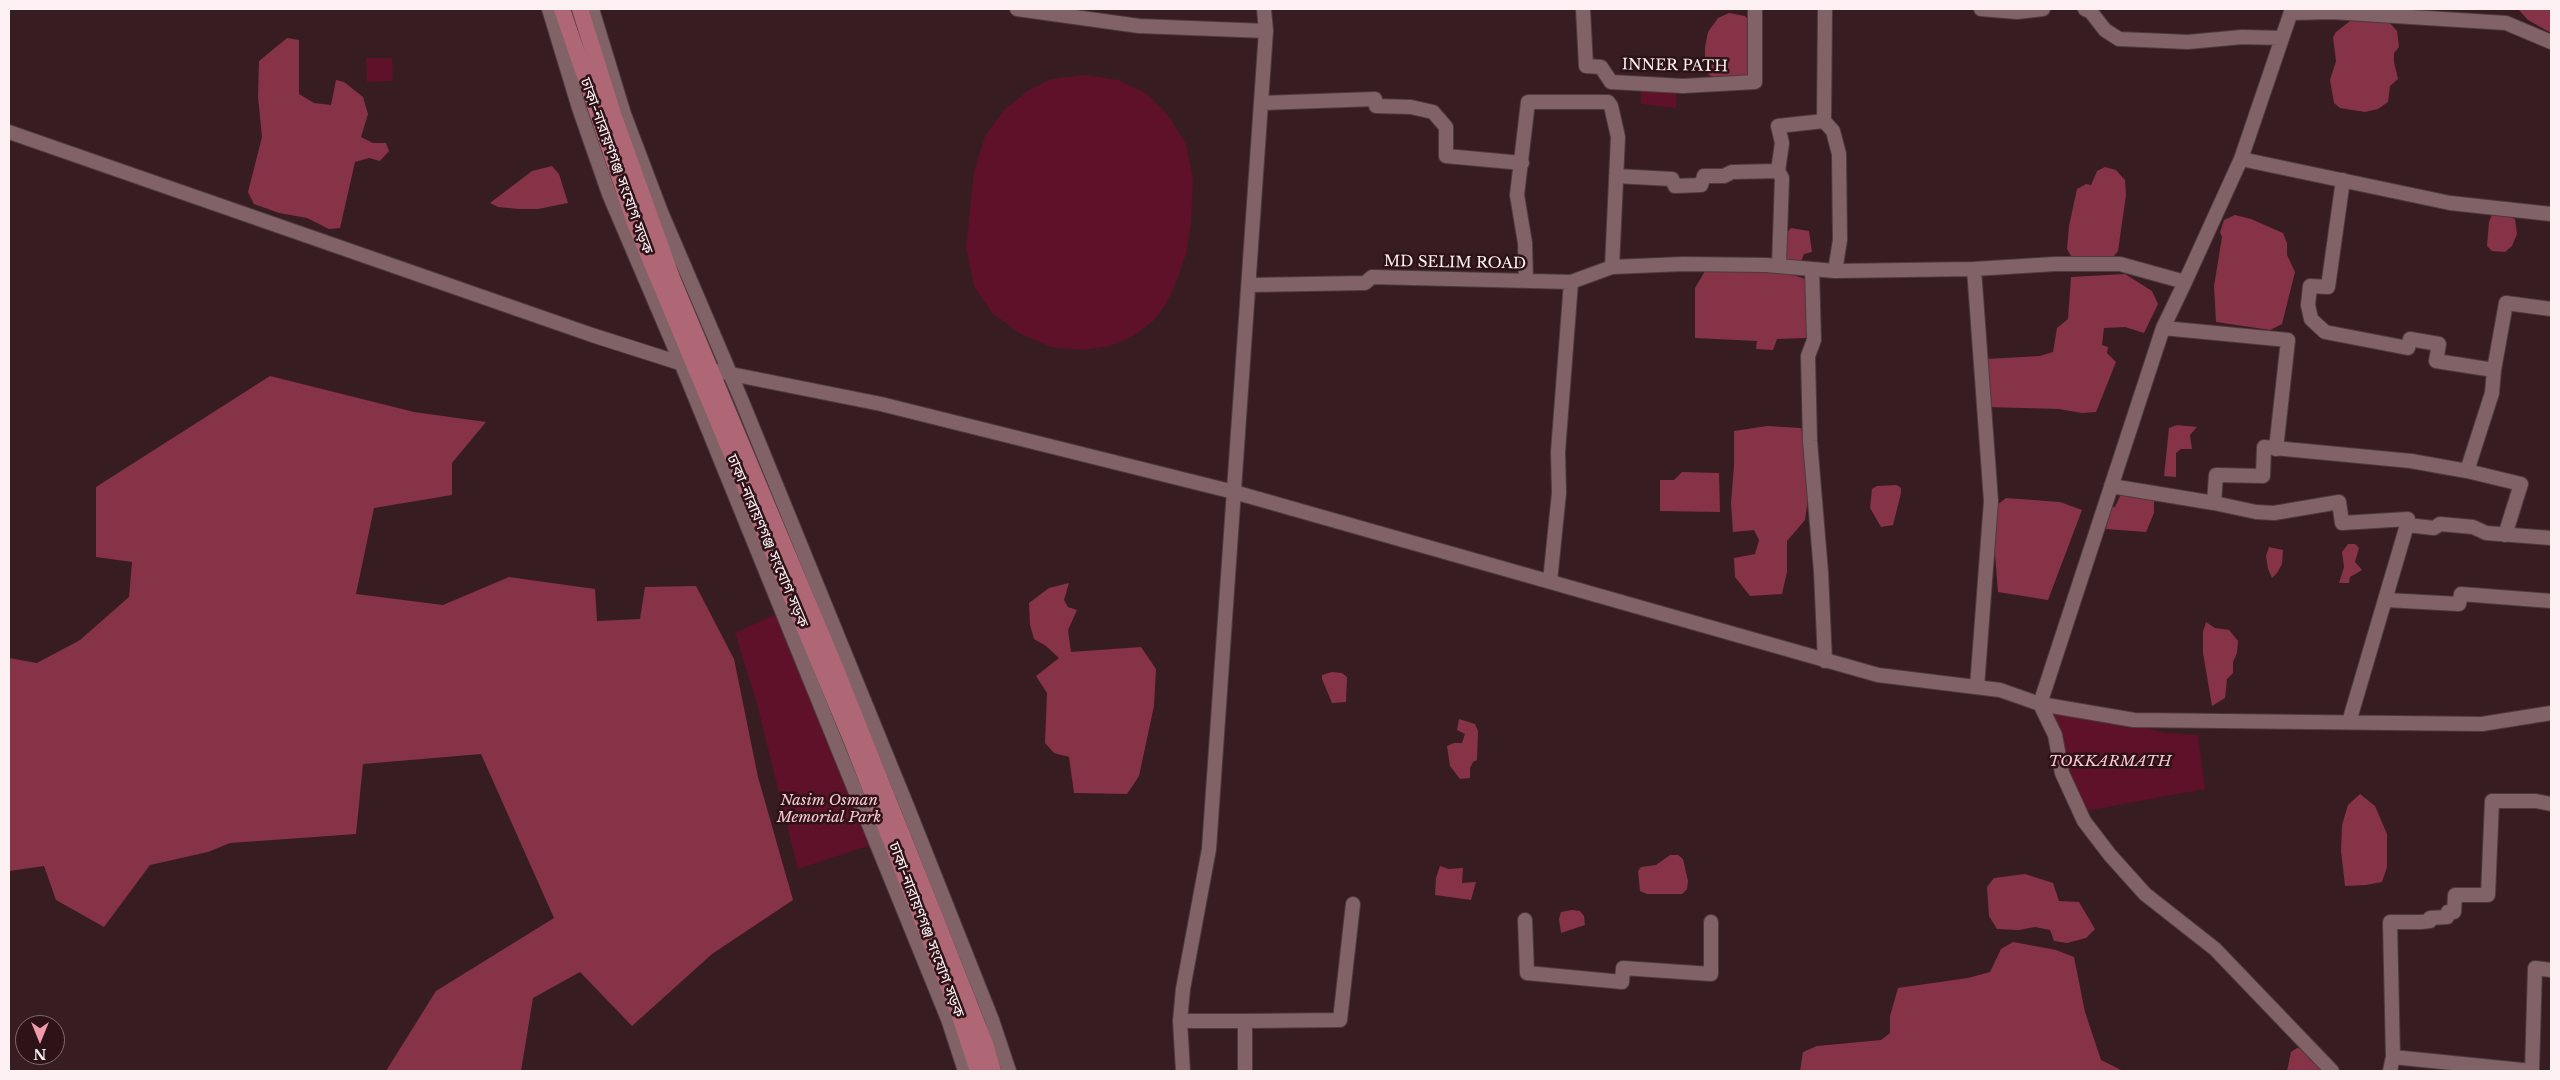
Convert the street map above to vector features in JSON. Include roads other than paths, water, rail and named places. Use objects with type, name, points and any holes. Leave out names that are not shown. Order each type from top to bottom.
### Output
[{"type":"main road","name":"ঢাকা-নারায়ণগঞ্জ সংযোগ সড়ক","points":[[562,9],[635,224],[687,365],[851,739],[959,1013],[978,1071]]},
{"type":"main road","name":"ঢাকা-নারায়ণগঞ্জ সংযোগ সড়ক","points":[[580,9],[614,117],[669,269],[926,895],[985,1044],[993,1071]]},
{"type":"street","points":[[549,9],[579,108],[609,194],[687,365],[948,1019],[965,1071]]},
{"type":"street","points":[[592,9],[624,114],[660,212],[730,373],[982,994],[1009,1071]]},
{"type":"street","points":[[1017,9],[1139,26],[1266,31]]},
{"type":"street","points":[[1184,1071],[1180,1021],[1182,989],[1209,849],[1262,103],[1266,31],[1264,9]]},
{"type":"street","name":"INNER PATH","points":[[1583,9],[1586,66],[1600,67],[1611,82],[1683,86],[1755,82],[1755,9]]},
{"type":"street","points":[[1824,9],[1824,121],[1833,131],[1839,154],[1840,240],[1835,271]]},
{"type":"street","points":[[1981,9],[2017,12],[2043,9]]},
{"type":"street","points":[[2085,9],[2091,12],[2105,30],[2119,40],[2188,42],[2242,37],[2282,38]]},
{"type":"street","points":[[2332,1071],[2215,949],[2145,894],[2110,855],[2084,821],[2062,773],[2055,735],[2040,704],[2163,328],[2241,159],[2292,11],[2506,23],[2551,42]]},
{"type":"street","points":[[1611,82],[1608,102],[1611,106],[1618,137],[1612,267]]},
{"type":"street","points":[[1262,103],[1375,99],[1376,106],[1411,107],[1433,112],[1446,128],[1446,156],[1522,163]]},
{"type":"street","points":[[1526,281],[1525,243],[1518,195],[1528,102],[1608,102]]},
{"type":"street","points":[[1779,266],[1782,178],[1778,171],[1782,143],[1778,126],[1824,121]]},
{"type":"street","points":[[9,132],[687,365]]},
{"type":"street","points":[[2241,159],[2450,203],[2551,214]]},
{"type":"street","points":[[1616,176],[1672,179],[1675,186],[1701,185],[1704,176],[1724,176],[1732,172],[1778,171]]},
{"type":"street","points":[[2343,180],[2328,287],[2310,286],[2308,305],[2311,320],[2325,332],[2408,348],[2410,339],[2439,344],[2436,361],[2494,370]]},
{"type":"street","points":[[1550,581],[1558,493],[1558,452],[1571,282],[1612,267],[1684,264],[1779,266],[1835,271],[1974,269],[2055,264],[2120,264],[2185,282]]},
{"type":"street","points":[[1812,269],[1814,340],[1808,356],[1810,442],[1821,572],[1825,660]]},
{"type":"street","points":[[1974,269],[1991,501],[1978,687]]},
{"type":"street","name":"MD SELIM ROAD","points":[[1250,285],[1365,284],[1372,277],[1571,282]]},
{"type":"street","points":[[2467,471],[2492,393],[2494,370],[2506,302],[2551,309]]},
{"type":"street","points":[[2163,328],[2288,340],[2276,449]]},
{"type":"street","points":[[711,370],[881,404],[1234,492],[1878,675],[2000,690],[2040,704],[2134,720],[2482,724],[2551,713]]},
{"type":"street","points":[[2214,503],[2216,475],[2263,476],[2264,448],[2411,461],[2467,471],[2521,484],[2505,535]]},
{"type":"street","points":[[2111,486],[2214,503],[2238,510],[2274,513],[2339,502],[2342,523],[2408,519],[2349,722]]},
{"type":"street","points":[[2407,525],[2434,528],[2440,524],[2473,527],[2486,533],[2551,538]]},
{"type":"street","points":[[2386,600],[2459,604],[2461,594],[2551,600]]},
{"type":"street","points":[[2390,1071],[2393,1057],[2390,922],[2421,922],[2430,921],[2430,918],[2447,917],[2448,912],[2454,912],[2455,895],[2488,895],[2492,801],[2536,801],[2551,804]]},
{"type":"street","points":[[1180,1021],[1340,1020],[1353,904]]},
{"type":"street","points":[[1525,920],[1527,973],[1622,982],[1623,968],[1710,974],[1711,922]]},
{"type":"street","points":[[2393,1057],[2532,1071],[2535,968],[2551,970]]},
{"type":"street","points":[[1245,1021],[1245,1071]]},
{"type":"park label","name":"TOKKARMATH","points":[[2110,762]]},
{"type":"park label","name":"Nasim Osman Memorial Park","points":[[829,810]]}]
